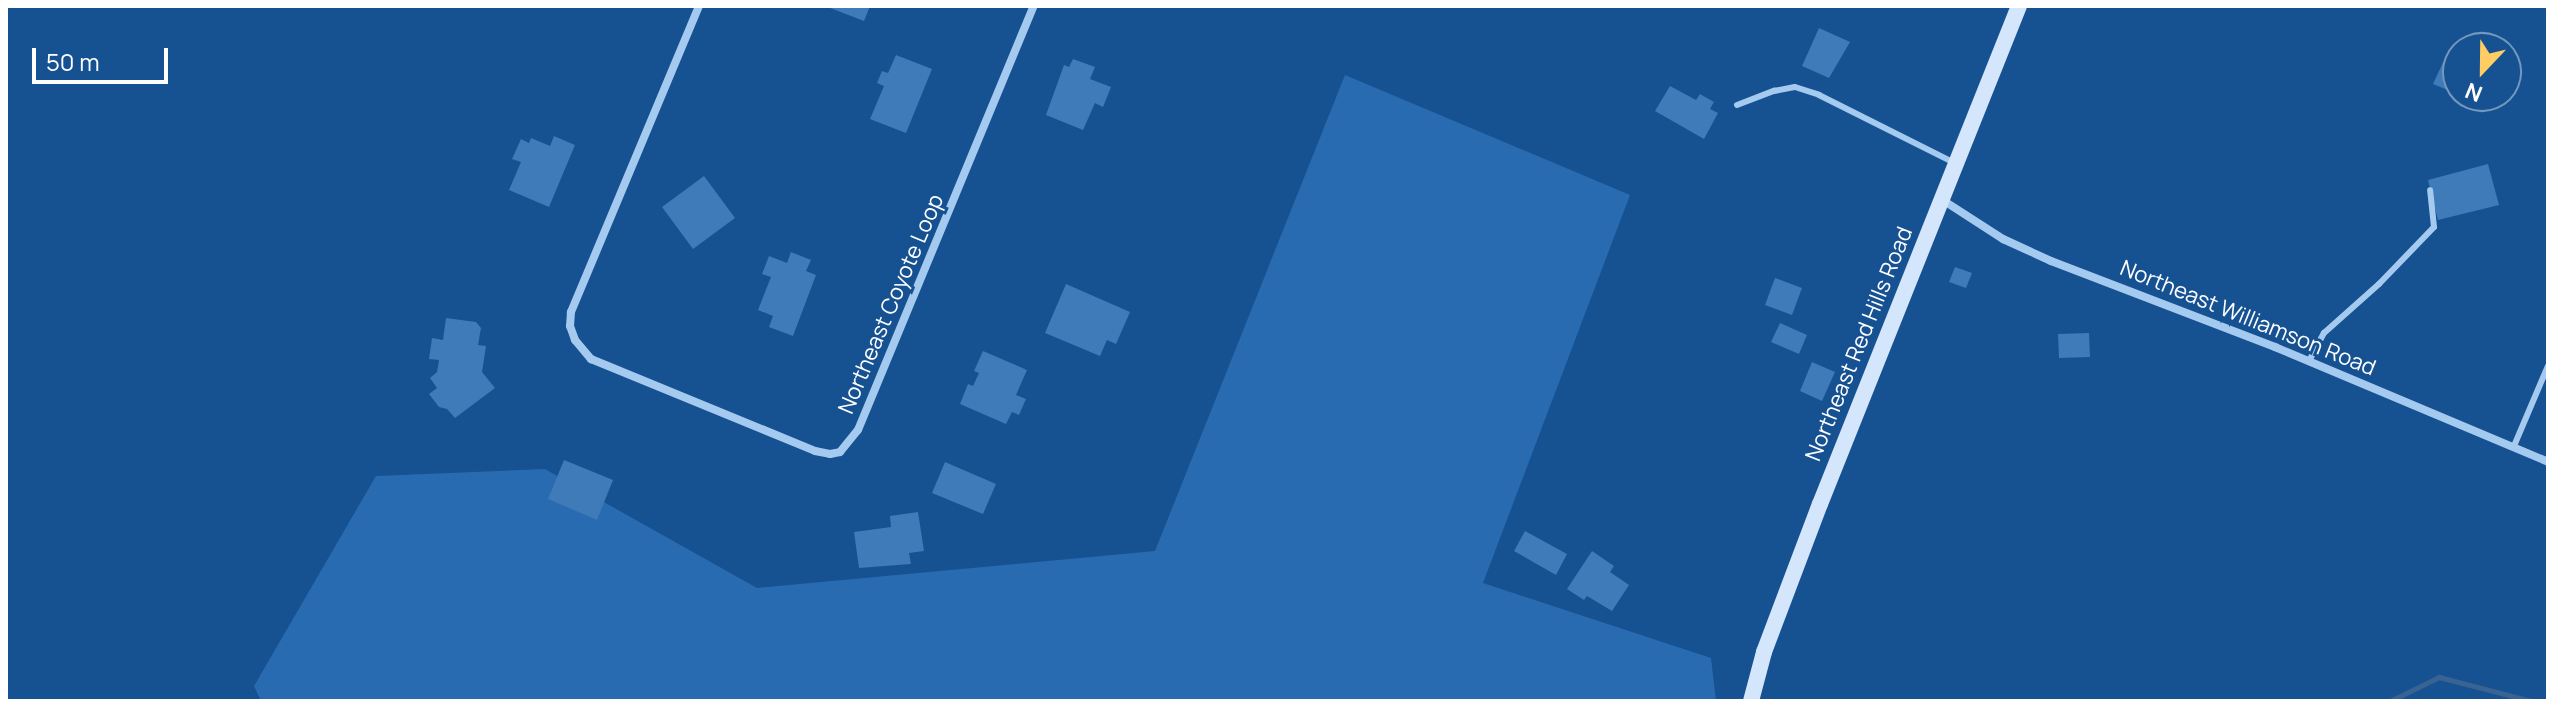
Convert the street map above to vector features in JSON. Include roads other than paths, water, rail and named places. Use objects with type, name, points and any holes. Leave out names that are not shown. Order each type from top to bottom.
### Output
[{"type":"street","name":"Northeast Coyote Loop","points":[[699,6],[571,312],[570,326],[575,340],[591,359],[815,451],[830,454],[840,452],[858,430],[1034,6]]},
{"type":"street","name":"Northeast Red Hills Road","points":[[1751,701],[1764,652],[1814,519],[2019,6]]},
{"type":"street","name":"Northeast Williamson Road","points":[[1940,198],[2003,239],[2051,261],[2309,361],[2548,462]]},
{"type":"lane","points":[[1737,105],[1795,87],[1819,95],[1955,163]]},
{"type":"lane","points":[[2309,361],[2324,333],[2379,284],[2434,227],[2430,190]]},
{"type":"lane","points":[[2514,446],[2548,366]]},
{"type":"waterway","points":[[2390,701],[2439,677],[2531,701]]}]
